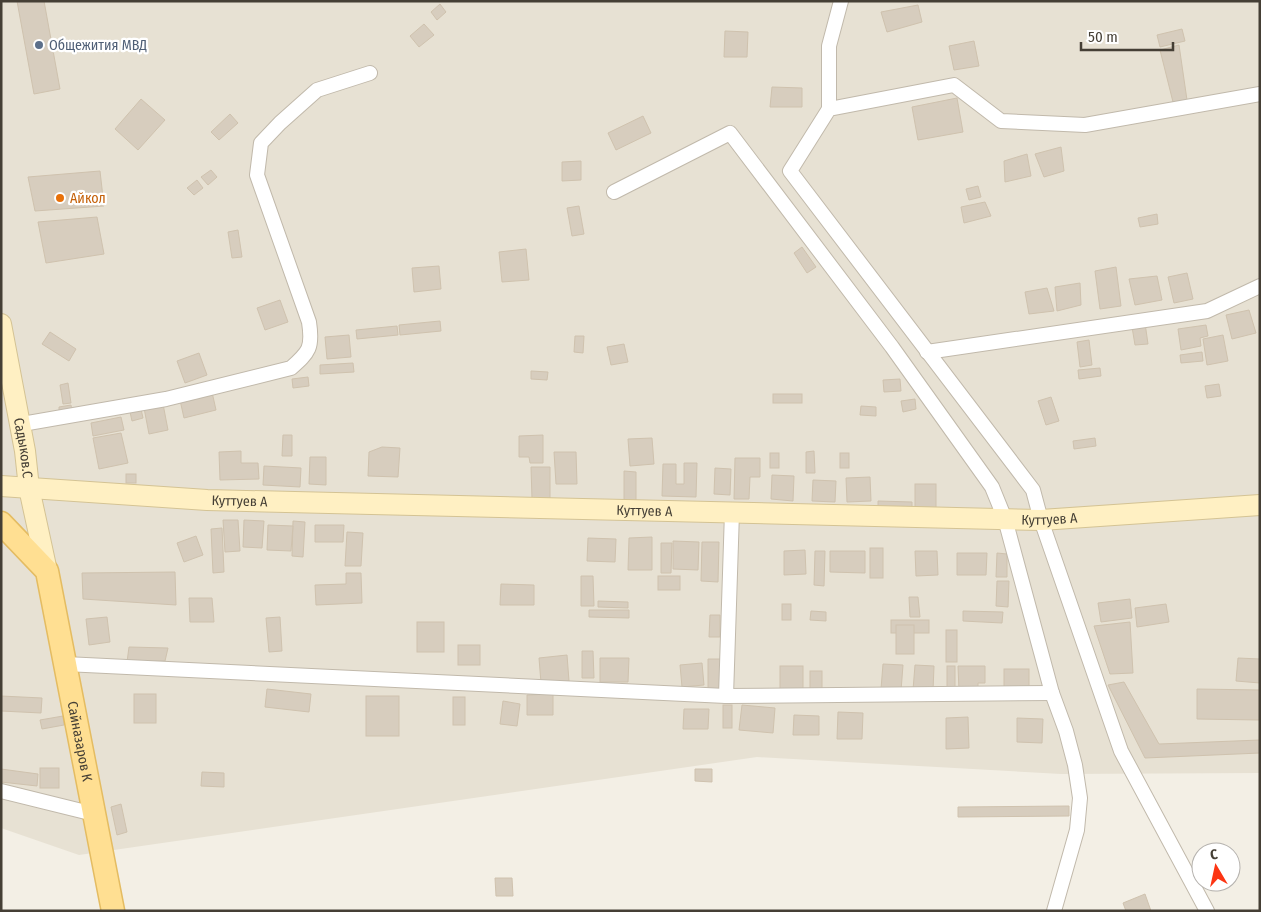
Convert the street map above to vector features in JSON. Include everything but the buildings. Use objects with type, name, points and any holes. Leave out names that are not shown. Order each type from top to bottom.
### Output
[{"type":"main road","points":[[1,523],[47,571]]},
{"type":"main road","name":"Сайназаров К","points":[[47,571],[113,911]]},
{"type":"street","points":[[841,1],[829,46],[829,109],[790,171],[1033,490],[1041,520],[1121,751],[1207,911]]},
{"type":"street","points":[[20,422],[28,423],[166,399],[291,368],[306,354],[312,337],[309,322],[257,175],[261,143],[280,123],[318,90],[370,72]]},
{"type":"street","points":[[829,109],[954,85],[1002,122],[1085,125],[1260,94]]},
{"type":"street","points":[[614,192],[730,133],[892,347],[992,487],[1005,519],[1052,694],[1066,731],[1075,765],[1080,798],[1077,830],[1054,911]]},
{"type":"street","points":[[927,352],[1207,312],[1260,286]]},
{"type":"street","name":"Садыков.С","points":[[1,324],[20,422],[29,488],[47,571]]},
{"type":"street","name":"Куттуев А","points":[[1,486],[207,500],[1041,520],[1260,505]]},
{"type":"street","points":[[726,696],[732,512]]},
{"type":"street","points":[[65,664],[726,696],[1052,694]]},
{"type":"street","points":[[1,791],[94,814]]},
{"type":"shaded area","points":[[1,1],[1260,1],[1260,773],[1061,774],[757,757],[79,855],[1,828]]},
{"type":"place","name":"Общежития МВД","points":[[39,45]]},
{"type":"place","name":"Айкол","points":[[60,198]]}]
